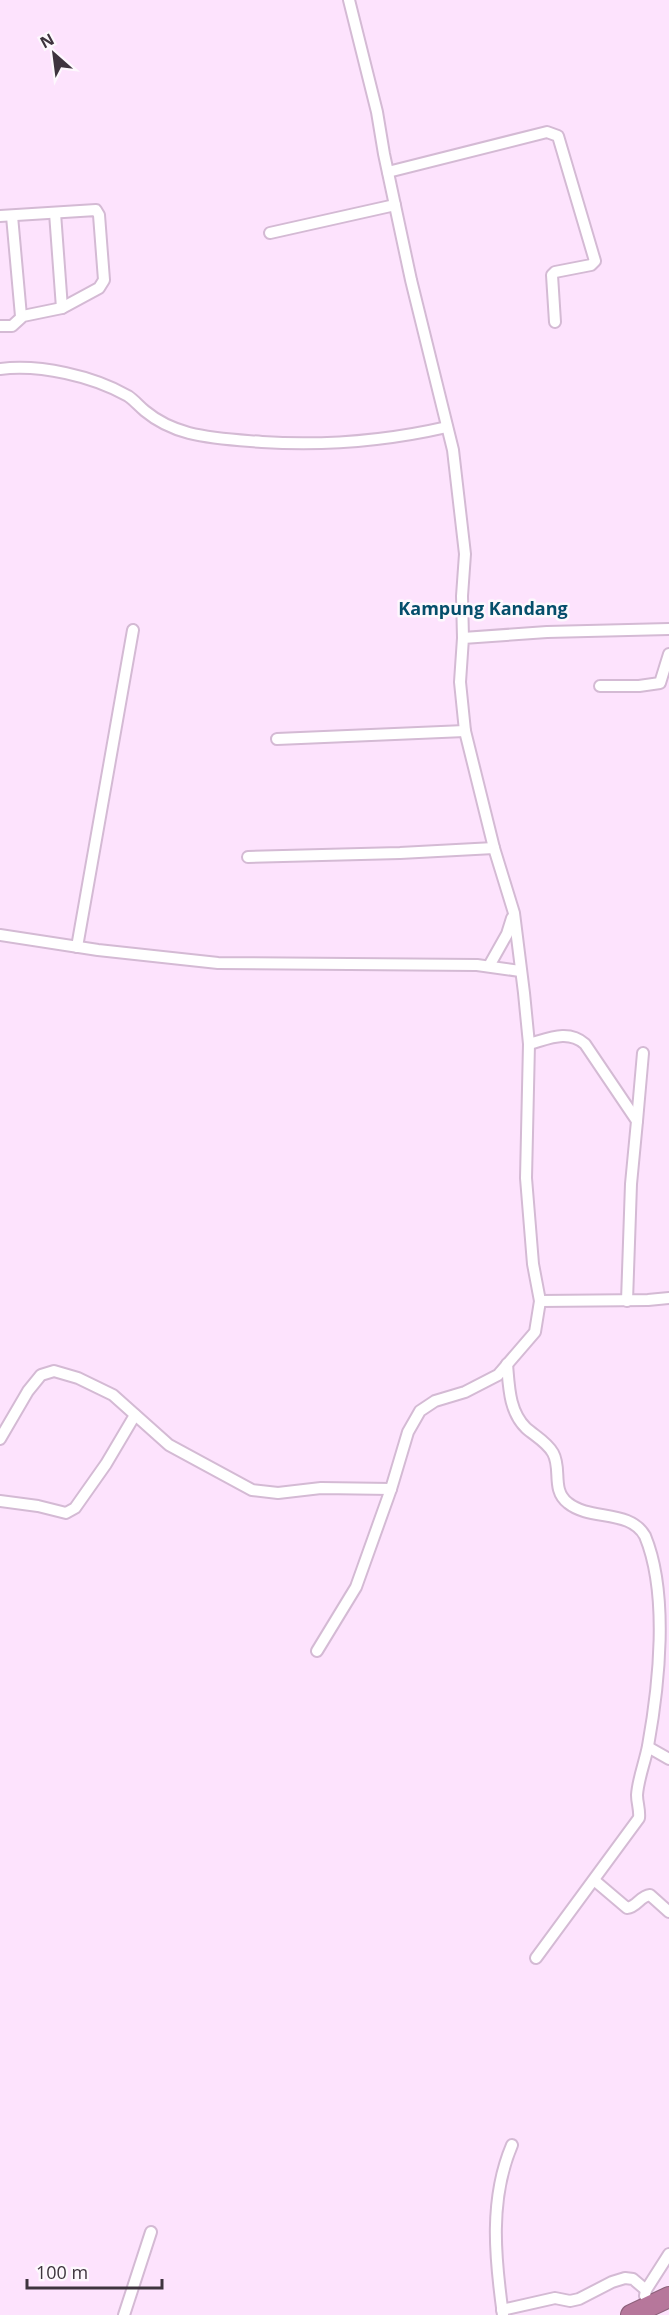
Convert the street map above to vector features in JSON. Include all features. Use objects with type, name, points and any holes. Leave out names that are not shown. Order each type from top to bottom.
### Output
[{"type":"highway","points":[[631,2315],[657,2306],[669,2297]]},
{"type":"street","points":[[317,1651],[356,1587],[408,1432],[420,1411],[435,1401],[465,1392],[498,1375],[535,1332],[540,1300],[533,1264],[526,1178],[529,1044],[514,913],[494,848],[465,731],[459,682],[463,638],[462,596],[465,554],[453,450],[394,205],[377,111],[349,0]]},
{"type":"street","points":[[388,172],[547,132],[558,136],[595,261],[552,274],[555,322]]},
{"type":"street","points":[[270,233],[394,205]]},
{"type":"street","points":[[0,326],[12,326],[21,316],[62,308],[99,288],[104,280],[98,212],[94,210],[6,216],[21,316]]},
{"type":"street","points":[[56,213],[62,308]]},
{"type":"street","points":[[0,369],[63,372],[91,380],[129,396],[162,422],[188,433],[228,440],[280,443],[365,441],[404,437],[447,427]]},
{"type":"street","points":[[463,638],[547,632],[669,629]]},
{"type":"street","points":[[77,947],[133,630]]},
{"type":"street","points":[[600,686],[639,686],[660,683],[669,654]]},
{"type":"street","points":[[277,740],[465,731]]},
{"type":"street","points":[[248,857],[388,854],[494,848]]},
{"type":"street","points":[[489,966],[507,934],[514,913]]},
{"type":"street","points":[[0,934],[77,947],[218,963],[489,966],[520,971]]},
{"type":"street","points":[[529,1044],[565,1035],[579,1039],[585,1044],[637,1121]]},
{"type":"street","points":[[627,1300],[631,1184],[643,1053]]},
{"type":"street","points":[[540,1300],[669,1298]]},
{"type":"street","points":[[507,1364],[510,1398],[515,1412],[526,1427],[553,1453],[562,1496],[575,1508],[634,1523],[646,1538],[655,1562],[661,1595],[663,1636],[658,1752],[637,1796],[639,1818],[536,1958]]},
{"type":"street","points":[[0,1439],[28,1391],[41,1375],[54,1371],[78,1378],[113,1395],[169,1445],[252,1490],[278,1493],[321,1488],[391,1488]]},
{"type":"street","points":[[0,1501],[38,1506],[62,1513],[70,1512],[106,1464],[135,1415]]},
{"type":"street","points":[[594,1880],[627,1908],[650,1895],[669,1912]]},
{"type":"street","points":[[512,2145],[503,2169],[497,2197],[496,2246],[503,2312],[555,2298],[570,2301],[579,2299],[625,2278],[633,2279],[657,2306]]},
{"type":"street","points":[[124,2315],[151,2232]]},
{"type":"street","points":[[657,2306],[669,2254]]},
{"type":"district","name":"Kampung Kandang","points":[[483,609]]}]
